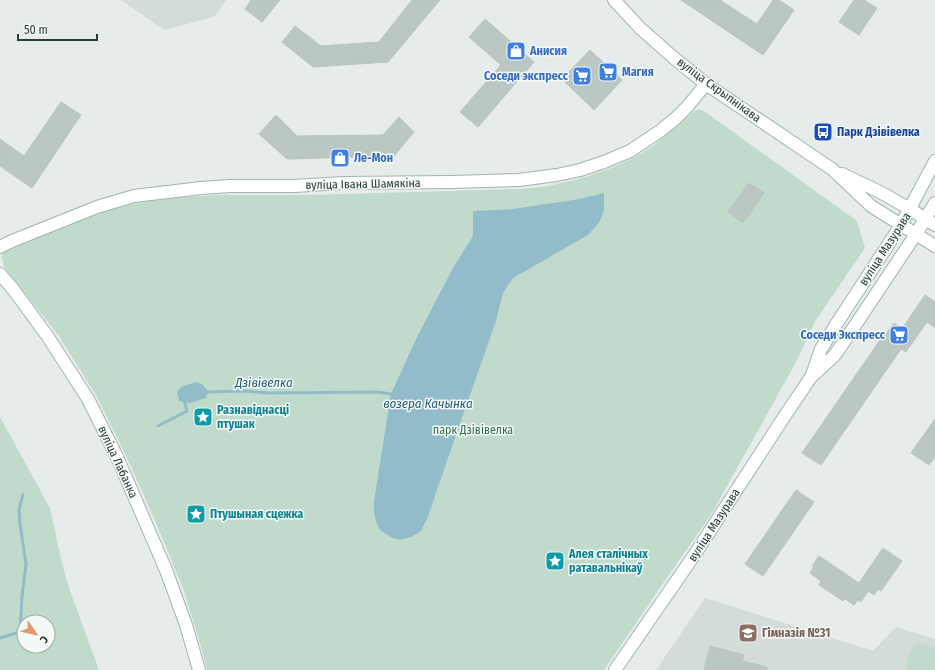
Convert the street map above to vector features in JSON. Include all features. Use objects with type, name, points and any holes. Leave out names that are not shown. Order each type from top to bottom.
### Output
[{"type":"main road","name":"вуліца Скрыпнікава","points":[[614,0],[657,44],[706,84],[832,169],[880,192],[930,222]]},
{"type":"main road","name":"вуліца Івана Шамякіна","points":[[0,247],[97,206],[134,196],[230,186],[294,186],[519,180],[557,175],[580,170],[630,151],[660,131],[688,107],[706,84]]},
{"type":"main road","name":"вуліца Мазурава","points":[[811,378],[821,349],[901,225],[935,161]]},
{"type":"main road","name":"вуліца Скрыпнікава","points":[[832,169],[871,206],[935,246]]},
{"type":"main road","name":"вуліца Мазурава","points":[[615,670],[695,554],[811,378],[834,356],[916,234],[930,222],[935,203]]},
{"type":"main road","name":"вуліца Лабанка","points":[[0,274],[13,289],[48,337],[88,399],[117,457],[166,570],[186,625],[199,670]]},
{"type":"shaded area","points":[[121,0],[226,0],[214,17],[164,30]]},
{"type":"shaded area","name":"Гімназія №31","points":[[705,598],[873,651],[896,627],[935,639],[935,670],[656,670]]},
{"type":"green space","name":"парк Дзівівелка","points":[[698,109],[704,111],[857,221],[865,248],[816,320],[795,364],[712,513],[604,670],[207,670],[184,591],[129,462],[97,397],[59,336],[4,267],[2,258],[3,252],[116,207],[168,198],[218,195],[309,195],[520,189],[552,185],[579,179],[635,157],[666,136]]},
{"type":"green space","points":[[0,417],[50,508],[69,588],[99,670],[0,670]]},
{"type":"green space","points":[[922,643],[935,647],[935,670],[906,670],[907,660],[913,647],[915,644]]},
{"type":"water","name":"возера Качынка","points":[[604,193],[604,211],[600,221],[588,235],[513,278],[503,293],[496,321],[428,517],[421,531],[411,537],[400,540],[386,534],[380,530],[377,524],[374,513],[374,501],[391,394],[416,339],[453,268],[473,236],[473,211],[513,209],[580,199]]},
{"type":"water","points":[[196,382],[202,384],[208,391],[206,398],[190,403],[179,401],[177,392],[181,387]]},
{"type":"building","points":[[251,0],[280,0],[262,22],[245,9]]},
{"type":"building","points":[[412,0],[440,0],[388,62],[313,67],[282,42],[295,26],[321,46],[379,42]]},
{"type":"building","points":[[681,0],[720,0],[757,24],[773,0],[779,0],[794,10],[763,55]]},
{"type":"building","points":[[854,0],[864,0],[877,8],[859,35],[839,22]]},
{"type":"building","points":[[485,19],[534,62],[478,127],[460,112],[501,65],[469,37]]},
{"type":"building","points":[[590,50],[622,80],[594,110],[562,79]]},
{"type":"building","points":[[61,102],[81,115],[32,188],[0,166],[0,139],[24,156]]},
{"type":"building","points":[[276,115],[297,136],[383,135],[399,117],[414,132],[394,156],[287,159],[259,134]]},
{"type":"building","points":[[749,183],[764,193],[743,223],[728,212]]},
{"type":"building","points":[[925,295],[935,302],[935,328],[927,322],[906,352],[901,349],[821,465],[802,453],[880,340],[881,341],[894,323],[902,329]]},
{"type":"building","points":[[935,419],[935,456],[929,465],[911,453]]},
{"type":"building","points":[[796,490],[814,502],[763,576],[745,564]]},
{"type":"building","points":[[883,548],[902,561],[881,591],[878,589],[874,595],[868,591],[861,602],[858,600],[854,605],[845,599],[843,601],[819,585],[821,581],[810,573],[814,567],[812,566],[819,556],[859,583]]},
{"type":"building","points":[[710,646],[744,655],[742,661],[767,667],[767,670],[704,670]]},
{"type":"waterway","name":"Дзівівелка","points":[[205,392],[378,392],[391,394]]},
{"type":"waterway","name":"Дзівівелка","points":[[158,426],[187,411],[184,400]]},
{"type":"waterway","name":"Дзівівелка","points":[[0,638],[20,632],[26,564],[19,510],[23,494]]},
{"type":"place","name":"Анисия","points":[[516,51]]},
{"type":"place","name":"Магия","points":[[608,72]]},
{"type":"place","name":"Соседи экспресс","points":[[582,76]]},
{"type":"place","name":"Парк Дзівівелка","points":[[823,132]]},
{"type":"place","name":"Ле-Мон","points":[[340,158]]},
{"type":"place","name":"Соседи Экспресс","points":[[899,335]]},
{"type":"place","name":"Разнавіднасці птушак","points":[[203,417]]},
{"type":"place","name":"Птушыная сцежка","points":[[196,514]]},
{"type":"place","name":"Алея сталічных ратавальнікаў","points":[[555,561]]},
{"type":"place","name":"Гімназія №31","points":[[748,633]]}]
